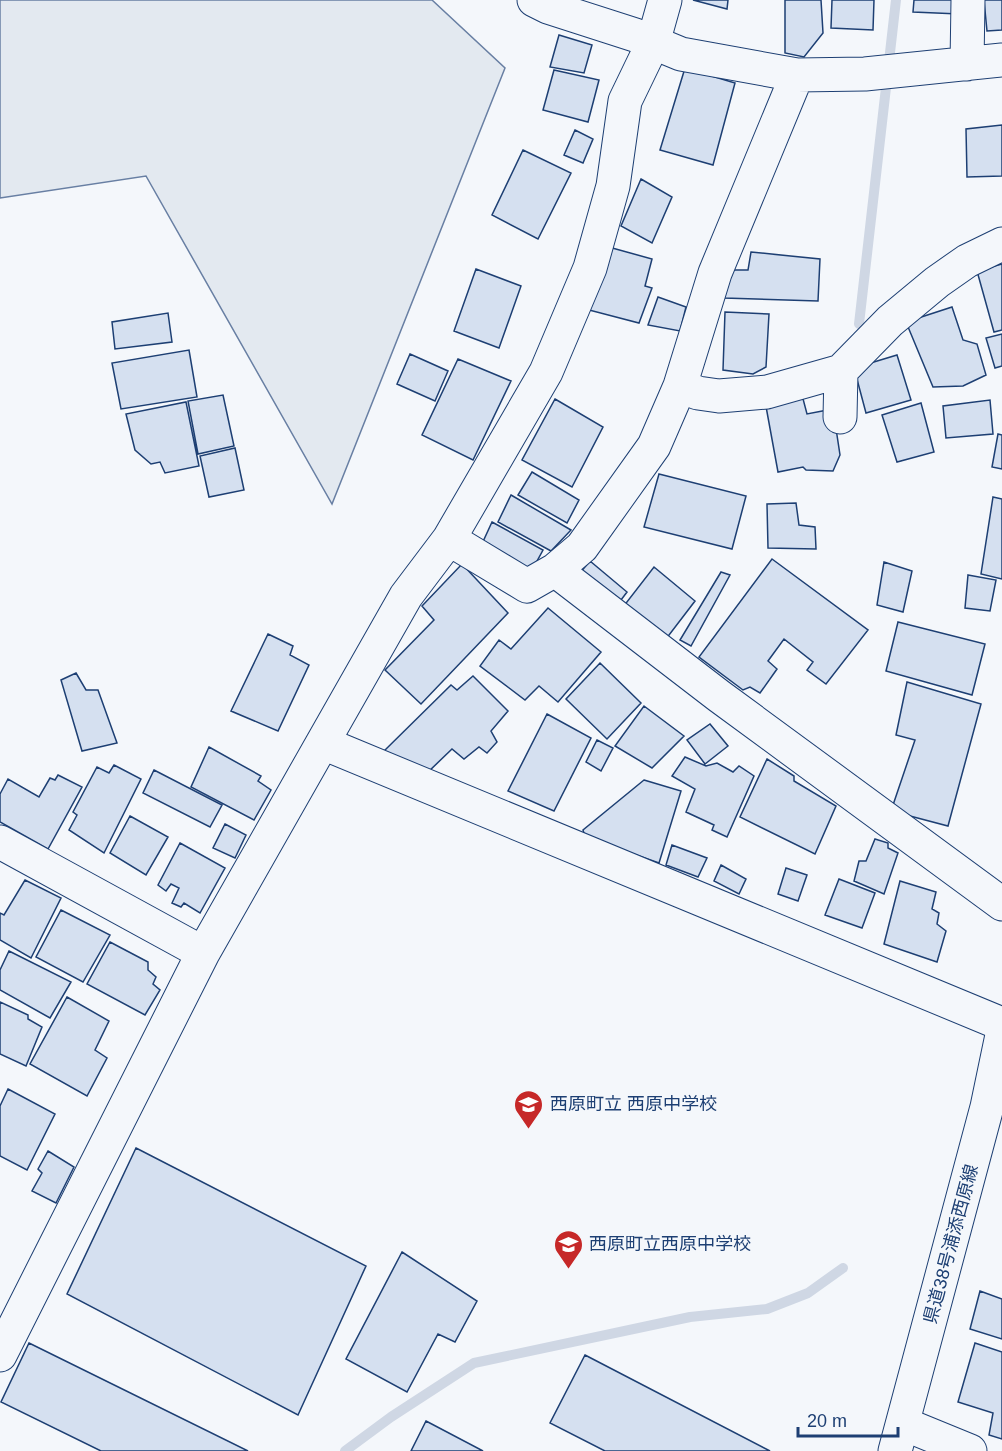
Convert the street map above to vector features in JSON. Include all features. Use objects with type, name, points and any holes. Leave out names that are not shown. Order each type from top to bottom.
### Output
[{"type":"street","points":[[534,0],[548,7],[634,34],[681,54],[797,75],[887,72],[1002,60]]},
{"type":"street","points":[[0,1355],[203,953],[406,596],[448,539],[546,372],[590,268],[613,186],[625,101],[653,43],[665,0]]},
{"type":"street","points":[[967,64],[968,0]]},
{"type":"street","points":[[448,539],[527,586],[555,570],[582,548],[654,446],[680,386],[715,273],[797,75]]},
{"type":"street","points":[[680,386],[698,393],[719,396],[767,392],[841,371],[890,321],[937,282],[967,261],[1002,244]]},
{"type":"street","points":[[840,417],[841,371]]},
{"type":"street","points":[[555,570],[719,696],[1002,904]]},
{"type":"street","points":[[323,743],[1001,1041]]},
{"type":"street","points":[[0,842],[203,953]]},
{"type":"street","name":"県道38号浦添西原線","points":[[900,1438],[987,1107],[1001,1041]]},
{"type":"street","points":[[900,1438],[970,1451]]},
{"type":"shaded area","points":[[0,0],[432,0],[505,68],[332,504],[146,176],[0,198]]},
{"type":"building","points":[[693,0],[728,0],[727,9]]},
{"type":"building","points":[[785,0],[821,0],[823,33],[804,57],[785,53]]},
{"type":"building","points":[[832,0],[874,0],[873,30],[831,28]]},
{"type":"building","points":[[914,0],[960,0],[959,14],[913,12]]},
{"type":"building","points":[[984,0],[1002,0],[1002,30],[987,31]]},
{"type":"building","points":[[559,35],[592,45],[584,73],[550,67]]},
{"type":"building","points":[[685,68],[735,83],[713,165],[660,150]]},
{"type":"building","points":[[554,70],[599,80],[588,122],[543,110]]},
{"type":"building","points":[[1002,125],[1002,176],[967,177],[966,129]]},
{"type":"building","points":[[575,130],[593,139],[583,163],[564,155]]},
{"type":"building","points":[[523,150],[571,173],[538,239],[492,215]]},
{"type":"building","points":[[641,179],[672,197],[652,243],[621,226]]},
{"type":"building","points":[[605,246],[652,259],[645,286],[652,288],[639,323],[589,310]]},
{"type":"building","points":[[751,252],[820,259],[818,301],[724,298],[724,270],[748,270]]},
{"type":"building","points":[[1002,264],[1002,330],[994,332],[977,271]]},
{"type":"building","points":[[476,269],[521,286],[499,348],[454,331]]},
{"type":"building","points":[[658,297],[686,307],[680,331],[648,325]]},
{"type":"building","points":[[952,307],[963,340],[977,344],[986,375],[963,386],[933,387],[906,322]]},
{"type":"building","points":[[725,312],[769,314],[766,367],[753,374],[723,370]]},
{"type":"building","points":[[168,313],[172,342],[115,349],[112,322]]},
{"type":"building","points":[[1002,334],[1002,366],[995,368],[986,338]]},
{"type":"building","points":[[189,350],[197,397],[121,409],[112,363]]},
{"type":"building","points":[[410,354],[448,371],[435,401],[397,384]]},
{"type":"building","points":[[897,355],[911,400],[866,413],[854,368]]},
{"type":"building","points":[[458,359],[511,381],[473,460],[422,435]]},
{"type":"building","points":[[223,395],[234,446],[198,454],[188,401]]},
{"type":"building","points":[[802,395],[807,414],[833,409],[840,455],[833,471],[806,470],[803,467],[778,472],[765,401]]},
{"type":"building","points":[[555,399],[603,427],[572,487],[522,460]]},
{"type":"building","points":[[990,400],[993,434],[946,438],[943,406]]},
{"type":"building","points":[[186,402],[199,466],[165,473],[160,462],[151,464],[135,450],[126,414]]},
{"type":"building","points":[[921,403],[934,452],[897,462],[882,415]]},
{"type":"building","points":[[998,434],[1002,435],[1002,469],[992,467]]},
{"type":"building","points":[[235,448],[244,490],[209,497],[200,456]]},
{"type":"building","points":[[532,472],[579,500],[567,523],[518,495]]},
{"type":"building","points":[[659,474],[746,496],[732,549],[644,527]]},
{"type":"building","points":[[511,495],[571,530],[551,551],[498,522]]},
{"type":"building","points":[[993,497],[1002,499],[1002,579],[981,574]]},
{"type":"building","points":[[796,503],[799,525],[815,527],[816,549],[768,548],[767,504]]},
{"type":"building","points":[[492,522],[543,550],[531,572],[481,546]]},
{"type":"building","points":[[772,559],[868,630],[826,684],[807,670],[813,662],[784,639],[768,661],[777,669],[760,693],[750,687],[743,690],[699,657]]},
{"type":"building","points":[[590,561],[627,592],[618,604],[579,574]]},
{"type":"building","points":[[884,562],[912,571],[903,612],[877,605]]},
{"type":"building","points":[[462,564],[508,613],[421,704],[385,670],[434,620],[422,606]]},
{"type":"building","points":[[654,567],[695,601],[666,639],[623,607]]},
{"type":"building","points":[[721,572],[730,575],[691,646],[680,640]]},
{"type":"building","points":[[968,575],[996,580],[990,611],[965,608]]},
{"type":"building","points":[[548,608],[601,652],[558,702],[539,686],[525,700],[480,666],[499,640],[511,649]]},
{"type":"building","points":[[898,622],[985,644],[972,695],[886,671]]},
{"type":"building","points":[[268,634],[293,646],[290,655],[309,665],[278,731],[231,711]]},
{"type":"building","points":[[600,663],[641,703],[607,739],[566,699]]},
{"type":"building","points":[[76,673],[86,690],[98,690],[117,743],[82,751],[61,680]]},
{"type":"building","points":[[473,676],[508,711],[491,731],[497,742],[487,753],[479,747],[464,759],[452,749],[427,773],[384,751],[451,685],[457,690]]},
{"type":"building","points":[[907,682],[981,704],[948,826],[891,811],[915,740],[896,735]]},
{"type":"building","points":[[644,706],[684,736],[652,768],[615,746]]},
{"type":"building","points":[[547,714],[591,738],[554,811],[508,791]]},
{"type":"building","points":[[710,724],[728,746],[705,764],[687,740]]},
{"type":"building","points":[[597,740],[613,748],[601,771],[586,762]]},
{"type":"building","points":[[209,747],[261,776],[258,781],[271,790],[254,820],[191,787]]},
{"type":"building","points":[[685,757],[706,766],[717,763],[733,772],[739,766],[754,776],[727,837],[712,830],[714,825],[686,812],[695,789],[672,776]]},
{"type":"building","points":[[767,759],[794,776],[794,781],[836,806],[815,854],[740,817]]},
{"type":"building","points":[[114,765],[141,779],[104,853],[69,830],[77,815],[73,812],[97,767],[109,773]]},
{"type":"building","points":[[154,770],[222,805],[210,827],[143,793]]},
{"type":"building","points":[[58,775],[82,787],[48,849],[0,822],[0,794],[8,779],[39,797],[50,778],[55,780]]},
{"type":"building","points":[[644,780],[681,791],[659,863],[585,837],[583,830]]},
{"type":"building","points":[[130,816],[168,837],[146,875],[110,853]]},
{"type":"building","points":[[225,824],[246,835],[235,858],[213,848]]},
{"type":"building","points":[[875,839],[888,843],[888,848],[898,853],[884,894],[854,881],[859,861],[866,861]]},
{"type":"building","points":[[180,843],[225,868],[200,913],[184,903],[181,907],[172,903],[179,888],[171,884],[166,891],[158,885]]},
{"type":"building","points":[[672,845],[707,858],[698,877],[666,865]]},
{"type":"building","points":[[721,865],[746,879],[739,894],[714,881]]},
{"type":"building","points":[[786,868],[807,875],[798,901],[778,894]]},
{"type":"building","points":[[839,879],[875,893],[862,928],[825,915]]},
{"type":"building","points":[[25,880],[61,898],[31,958],[0,940],[0,913],[4,915]]},
{"type":"building","points":[[900,881],[936,892],[932,909],[939,913],[937,924],[946,931],[937,962],[884,944]]},
{"type":"building","points":[[61,910],[110,935],[83,982],[36,957]]},
{"type":"building","points":[[110,942],[148,962],[148,970],[156,977],[153,984],[160,990],[145,1015],[87,984]]},
{"type":"building","points":[[9,951],[71,982],[50,1018],[0,990],[0,970]]},
{"type":"building","points":[[67,997],[109,1021],[95,1050],[107,1058],[87,1096],[30,1064]]},
{"type":"building","points":[[0,1002],[28,1015],[28,1019],[42,1027],[26,1066],[0,1054]]},
{"type":"building","points":[[8,1089],[55,1114],[27,1170],[0,1156],[0,1106]]},
{"type":"building","points":[[136,1148],[366,1266],[298,1415],[67,1294]]},
{"type":"building","points":[[48,1151],[74,1167],[56,1203],[32,1191],[42,1173],[38,1169]]},
{"type":"building","points":[[402,1252],[477,1301],[455,1342],[438,1334],[407,1392],[346,1359]]},
{"type":"building","points":[[980,1291],[1002,1299],[1002,1339],[970,1329]]},
{"type":"building","points":[[29,1343],[248,1451],[101,1451],[1,1402]]},
{"type":"building","points":[[975,1343],[1002,1352],[1002,1439],[989,1435],[993,1413],[958,1402]]},
{"type":"building","points":[[585,1355],[770,1451],[605,1451],[550,1423]]},
{"type":"building","points":[[426,1421],[483,1451],[411,1451]]},
{"type":"waterway","points":[[859,324],[896,0]]},
{"type":"waterway","points":[[345,1451],[391,1417],[474,1363],[690,1317],[767,1309],[808,1293],[843,1268]]},
{"type":"place","name":"西原町立 西原中学校","points":[[529,1130]]},
{"type":"place","name":"西原町立西原中学校","points":[[568,1270]]}]
